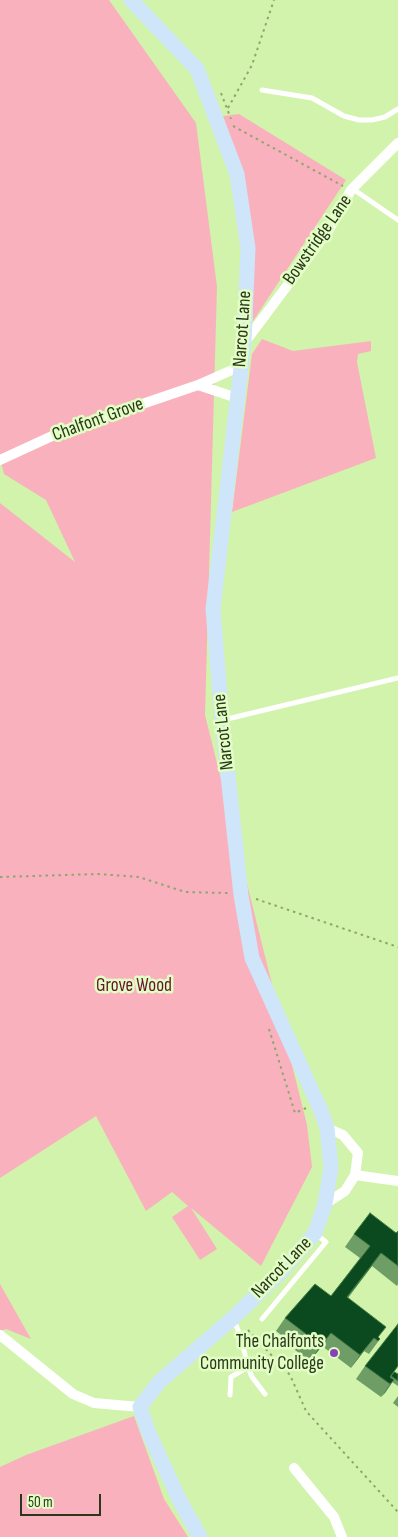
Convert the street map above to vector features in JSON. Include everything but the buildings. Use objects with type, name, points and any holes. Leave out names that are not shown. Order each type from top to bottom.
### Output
[{"type":"street","name":"Narcot Lane","points":[[131,0],[197,69],[237,174],[248,248],[244,342],[213,609],[236,894],[252,958],[318,1103],[327,1128],[331,1167],[325,1204],[315,1233],[280,1273],[234,1317],[159,1382],[140,1407]]},
{"type":"street","name":"Bowstridge Lane","points":[[244,342],[328,231],[352,189],[398,143]]},
{"type":"street","name":"Chalfont Grove","points":[[0,460],[63,431],[198,385],[232,370],[240,370]]},
{"type":"street","points":[[198,385],[237,398]]},
{"type":"street","points":[[325,1204],[345,1191],[356,1175],[358,1153],[343,1135],[327,1128]]},
{"type":"street","points":[[356,1175],[398,1181]]},
{"type":"street","points":[[0,1335],[73,1394],[94,1404],[140,1407],[148,1431],[178,1499],[200,1537]]},
{"type":"street","points":[[294,1468],[334,1517],[342,1537]]},
{"type":"lane","points":[[262,90],[312,98],[344,116],[358,120],[372,120],[398,110]]},
{"type":"lane","points":[[352,189],[398,220]]},
{"type":"lane","points":[[222,720],[398,678]]},
{"type":"lane","points":[[262,1319],[326,1242],[315,1233]]},
{"type":"lane","points":[[234,1317],[248,1367],[265,1394]]},
{"type":"lane","points":[[230,1395],[232,1377],[248,1367]]},
{"type":"path","points":[[228,108],[252,64],[274,0]]},
{"type":"path","points":[[233,126],[352,189]]},
{"type":"path","points":[[0,877],[98,874],[130,876],[185,892],[236,894],[398,947]]},
{"type":"path","points":[[234,1317],[290,1375],[306,1411],[398,1512]]},
{"type":"green space","name":"Grove Wood","points":[[0,0],[109,0],[196,123],[217,287],[205,715],[307,1125],[312,1167],[261,1266],[191,1208],[217,1249],[200,1260],[172,1217],[188,1206],[172,1192],[146,1211],[96,1116],[0,1178],[0,503],[75,562],[46,500],[4,474],[0,459]]},
{"type":"green space","points":[[239,114],[346,180],[253,321],[243,183],[223,116]]},
{"type":"green space","points":[[262,339],[293,351],[371,341],[371,351],[358,354],[357,362],[376,458],[232,512],[252,354]]},
{"type":"green space","points":[[0,1284],[31,1339],[6,1329],[0,1331]]},
{"type":"green space","points":[[134,1416],[164,1499],[188,1537],[0,1537],[0,1467],[26,1455]]},
{"type":"place","name":"The Chalfonts Community College","points":[[334,1353]]}]
